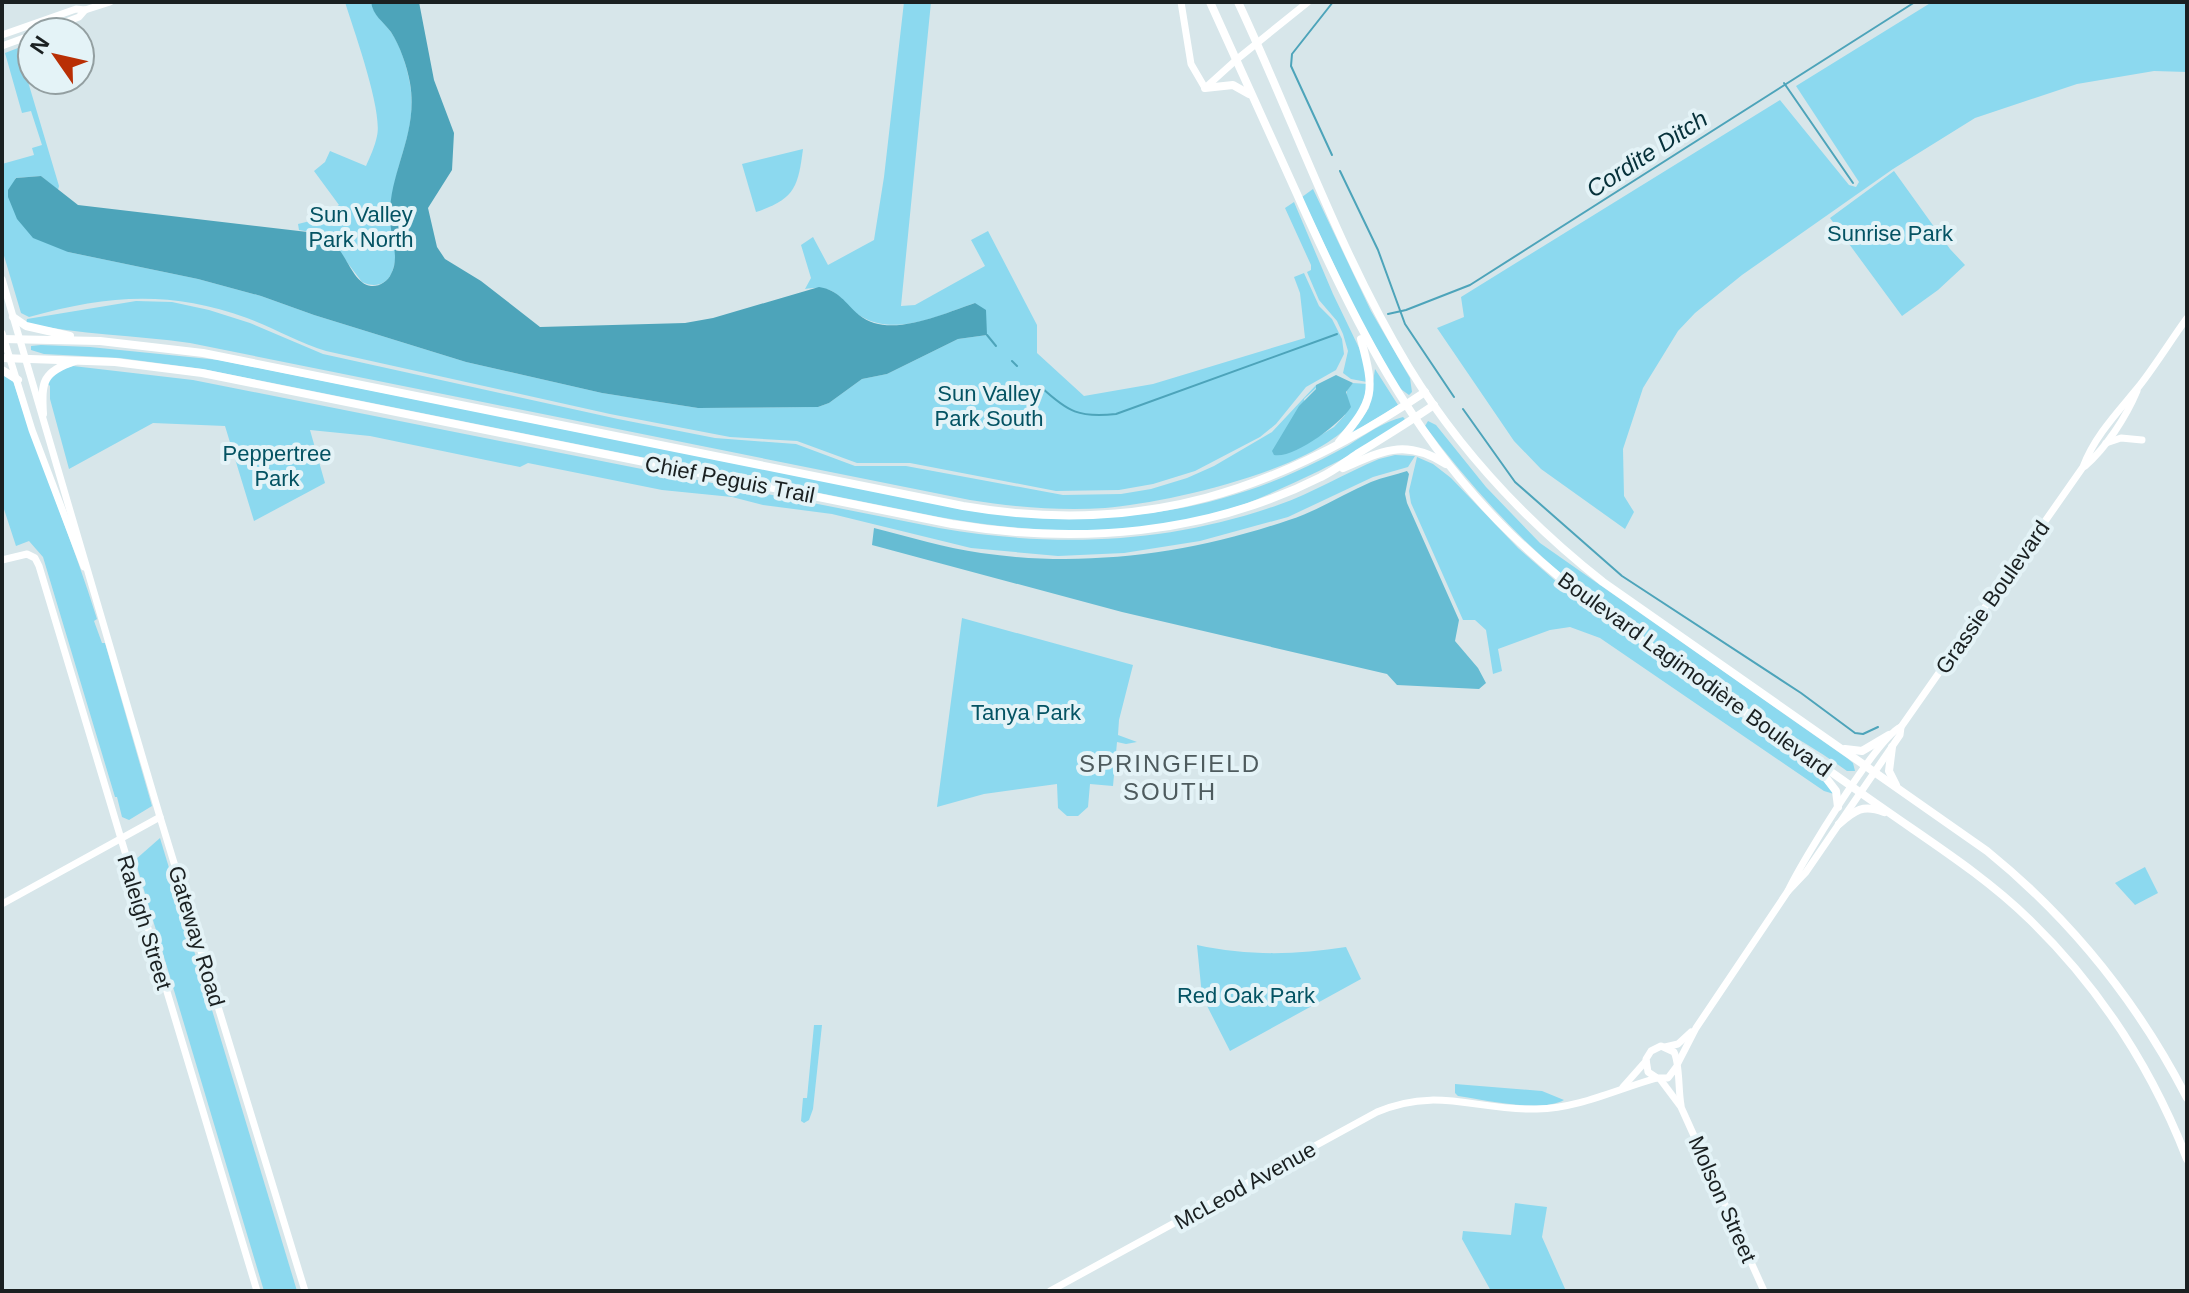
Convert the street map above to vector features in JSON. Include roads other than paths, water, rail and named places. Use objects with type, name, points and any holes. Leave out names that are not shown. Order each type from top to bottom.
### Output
[{"type":"main road","name":"Boulevard Lagimodière Boulevard","points":[[1210,2],[1358,327],[1405,405],[1452,469],[1509,532],[1572,589],[1895,817],[1998,892],[2037,927],[2082,977],[2113,1018],[2149,1077],[2187,1159]]},
{"type":"main road","name":"Boulevard Lagimodière Boulevard","points":[[1238,2],[1371,299],[1425,392],[1496,483],[1576,561],[2006,867],[2078,935],[2134,1006],[2187,1098]]},
{"type":"main road","points":[[1205,88],[1233,85],[1252,97]]},
{"type":"main road","points":[[13,317],[26,326],[82,340]]},
{"type":"main road","points":[[1333,449],[1359,418],[1369,394],[1370,372],[1358,327]]},
{"type":"main road","name":"Chief Peguis Trail","points":[[3,337],[82,340],[203,353],[933,500],[1016,513],[1095,515],[1183,504],[1252,485],[1333,449],[1425,392]]},
{"type":"main road","name":"Chief Peguis Trail","points":[[6,358],[79,359],[215,375],[940,521],[1004,532],[1081,535],[1167,527],[1234,511],[1324,476],[1434,405]]},
{"type":"main road","points":[[43,414],[42,389],[46,377],[56,368],[79,359]]},
{"type":"main road","points":[[2,370],[18,380]]},
{"type":"main road","points":[[1324,476],[1375,453],[1394,449],[1425,453],[1452,469]]},
{"type":"main road","points":[[1837,746],[1862,751],[1889,735]]},
{"type":"main road","points":[[1892,747],[1891,779],[1912,799]]},
{"type":"main road","points":[[1809,756],[1834,787],[1838,807]]},
{"type":"main road","points":[[1839,824],[1860,808],[1869,807],[1895,817]]},
{"type":"street","points":[[2,35],[76,9],[85,10],[110,2]]},
{"type":"street","points":[[1181,2],[1191,64],[1205,88],[1308,2]]},
{"type":"street","points":[[80,16],[85,10]]},
{"type":"street","name":"Gateway Road","points":[[2,279],[160,817],[305,1291]]},
{"type":"street","name":"Grassie Boulevard","points":[[1788,891],[1806,872],[1839,824],[1866,767],[1889,735],[1901,727],[2083,467],[2088,453],[2187,318]]},
{"type":"street","name":"Gateway Road","points":[[3,337],[6,358],[18,380],[36,443],[90,580]]},
{"type":"street","name":"Grassie Boulevard","points":[[2083,467],[2104,444],[2138,388]]},
{"type":"street","points":[[2104,444],[2121,438],[2142,440]]},
{"type":"street","name":"Raleigh Street","points":[[2,560],[22,554],[31,555],[39,566],[257,1291]]},
{"type":"street","name":"Grassie Boulevard","points":[[1678,1064],[1696,1028],[1788,891],[1838,807],[1875,773],[1900,735],[1901,727]]},
{"type":"street","points":[[2,904],[160,817]]},
{"type":"street","name":"Grassie Boulevard","points":[[1665,1047],[1678,1044],[1696,1028]]},
{"type":"street","points":[[1665,1047],[1674,1052],[1678,1064],[1672,1075],[1621,1088],[1646,1061],[1651,1051],[1665,1047]]},
{"type":"street","points":[[1646,1061],[1648,1072],[1659,1078]]},
{"type":"street","name":"Molson Street","points":[[1678,1064],[1681,1107]]},
{"type":"street","name":"Molson Street","points":[[1659,1078],[1681,1107],[1764,1291]]},
{"type":"street","name":"McLeod Avenue","points":[[1050,1291],[1377,1112],[1406,1103],[1446,1099],[1515,1109],[1544,1109],[1585,1103],[1621,1088]]},
{"type":"waterway","points":[[1332,155],[1291,66],[1292,54],[1333,2]]},
{"type":"waterway","name":"Cordite Ditch","points":[[1388,314],[1470,285],[1915,2]]},
{"type":"waterway","points":[[1784,83],[1853,183]]},
{"type":"waterway","points":[[1340,171],[1378,250],[1405,324],[1454,397]]},
{"type":"waterway","name":"Cordite Ditch","points":[[1041,387],[1067,408],[1083,414],[1116,414],[1337,334]]},
{"type":"waterway","name":"Cordite Ditch","points":[[987,335],[996,346]]},
{"type":"waterway","name":"Cordite Ditch","points":[[1012,361],[1017,366]]},
{"type":"waterway","points":[[1463,409],[1515,482],[1622,576],[1801,693],[1855,733],[1863,734],[1878,727]]},
{"type":"district","name":"SPRINGFIELD SOUTH","points":[[1170,778]]},
{"type":"park label","name":"Sun Valley Park North","points":[[361,226]]},
{"type":"park label","name":"Sunrise Park","points":[[1890,233]]},
{"type":"park label","name":"Sun Valley Park South","points":[[989,406]]},
{"type":"park label","name":"Peppertree Park","points":[[277,466]]},
{"type":"park label","name":"Tanya Park","points":[[1026,712]]},
{"type":"park label","name":"Red Oak Park","points":[[1246,995]]}]
